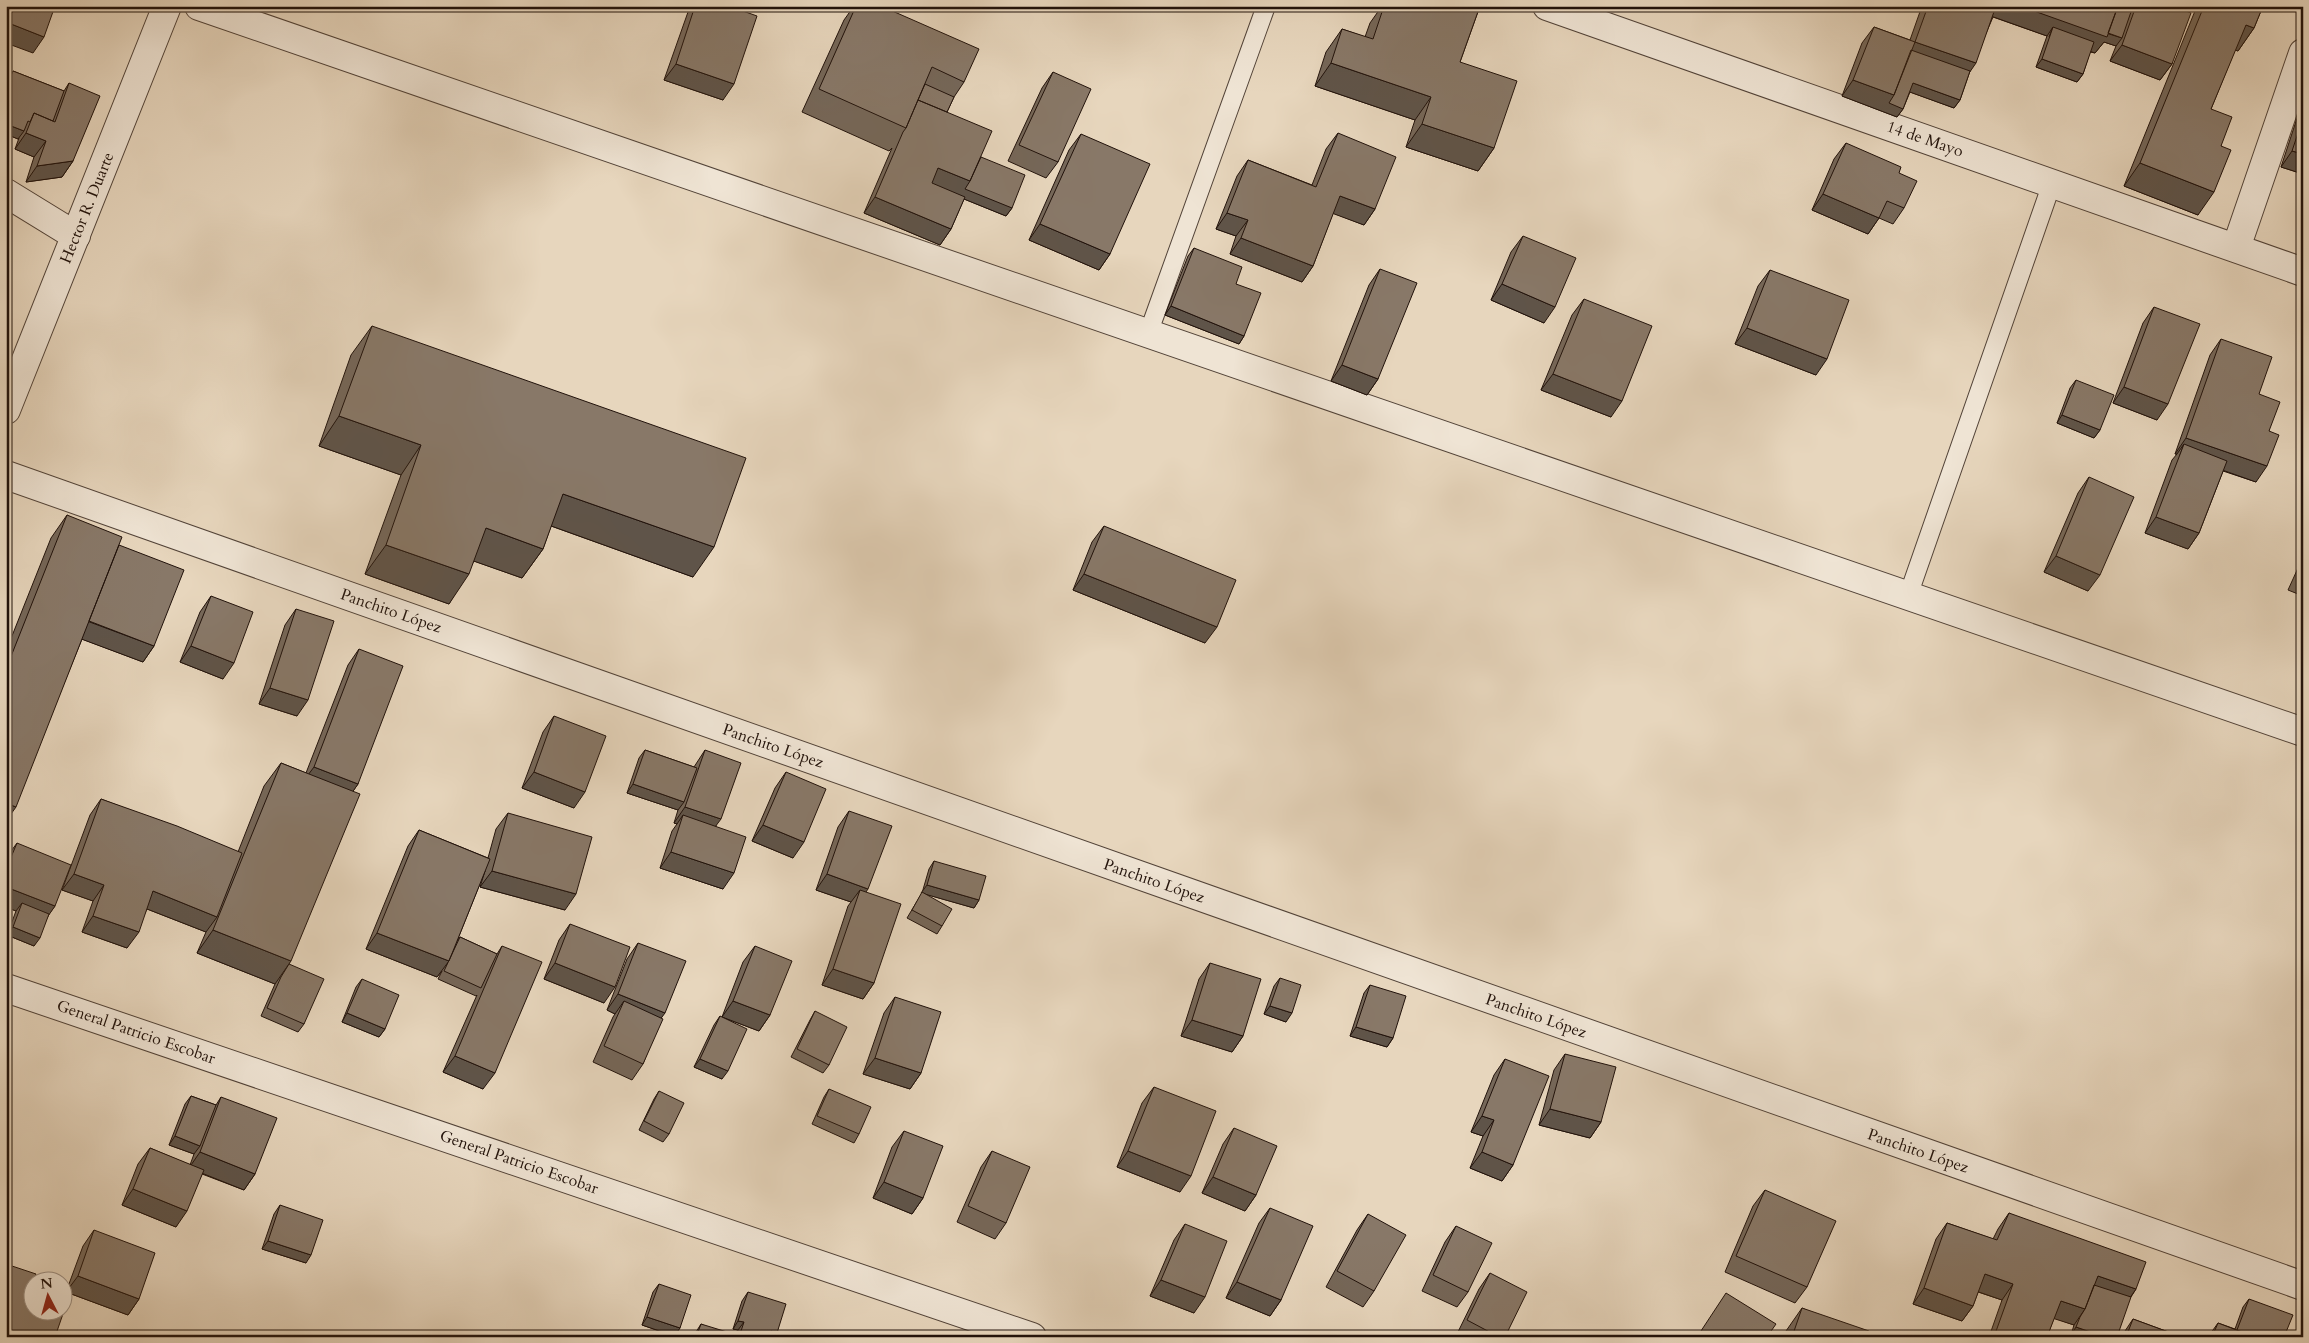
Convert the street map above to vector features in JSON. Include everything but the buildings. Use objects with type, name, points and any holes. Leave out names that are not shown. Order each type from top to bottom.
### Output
[{"type":"street","name":"Hector R. Duarte","points":[[6,410],[167,6]]},
{"type":"street","points":[[199,6],[2303,732]]},
{"type":"street","name":"14 de Mayo","points":[[1547,6],[2303,272]]},
{"type":"street","points":[[2236,248],[2303,53]]},
{"type":"street","points":[[6,193],[76,236]]},
{"type":"street","name":"Panchito López","points":[[6,475],[2303,1286]]},
{"type":"street","name":"General Patricio Escobar","points":[[6,988],[1032,1337]]},
{"type":"lane","points":[[1148,334],[1266,6]]},
{"type":"lane","points":[[1908,596],[2052,184]]}]
